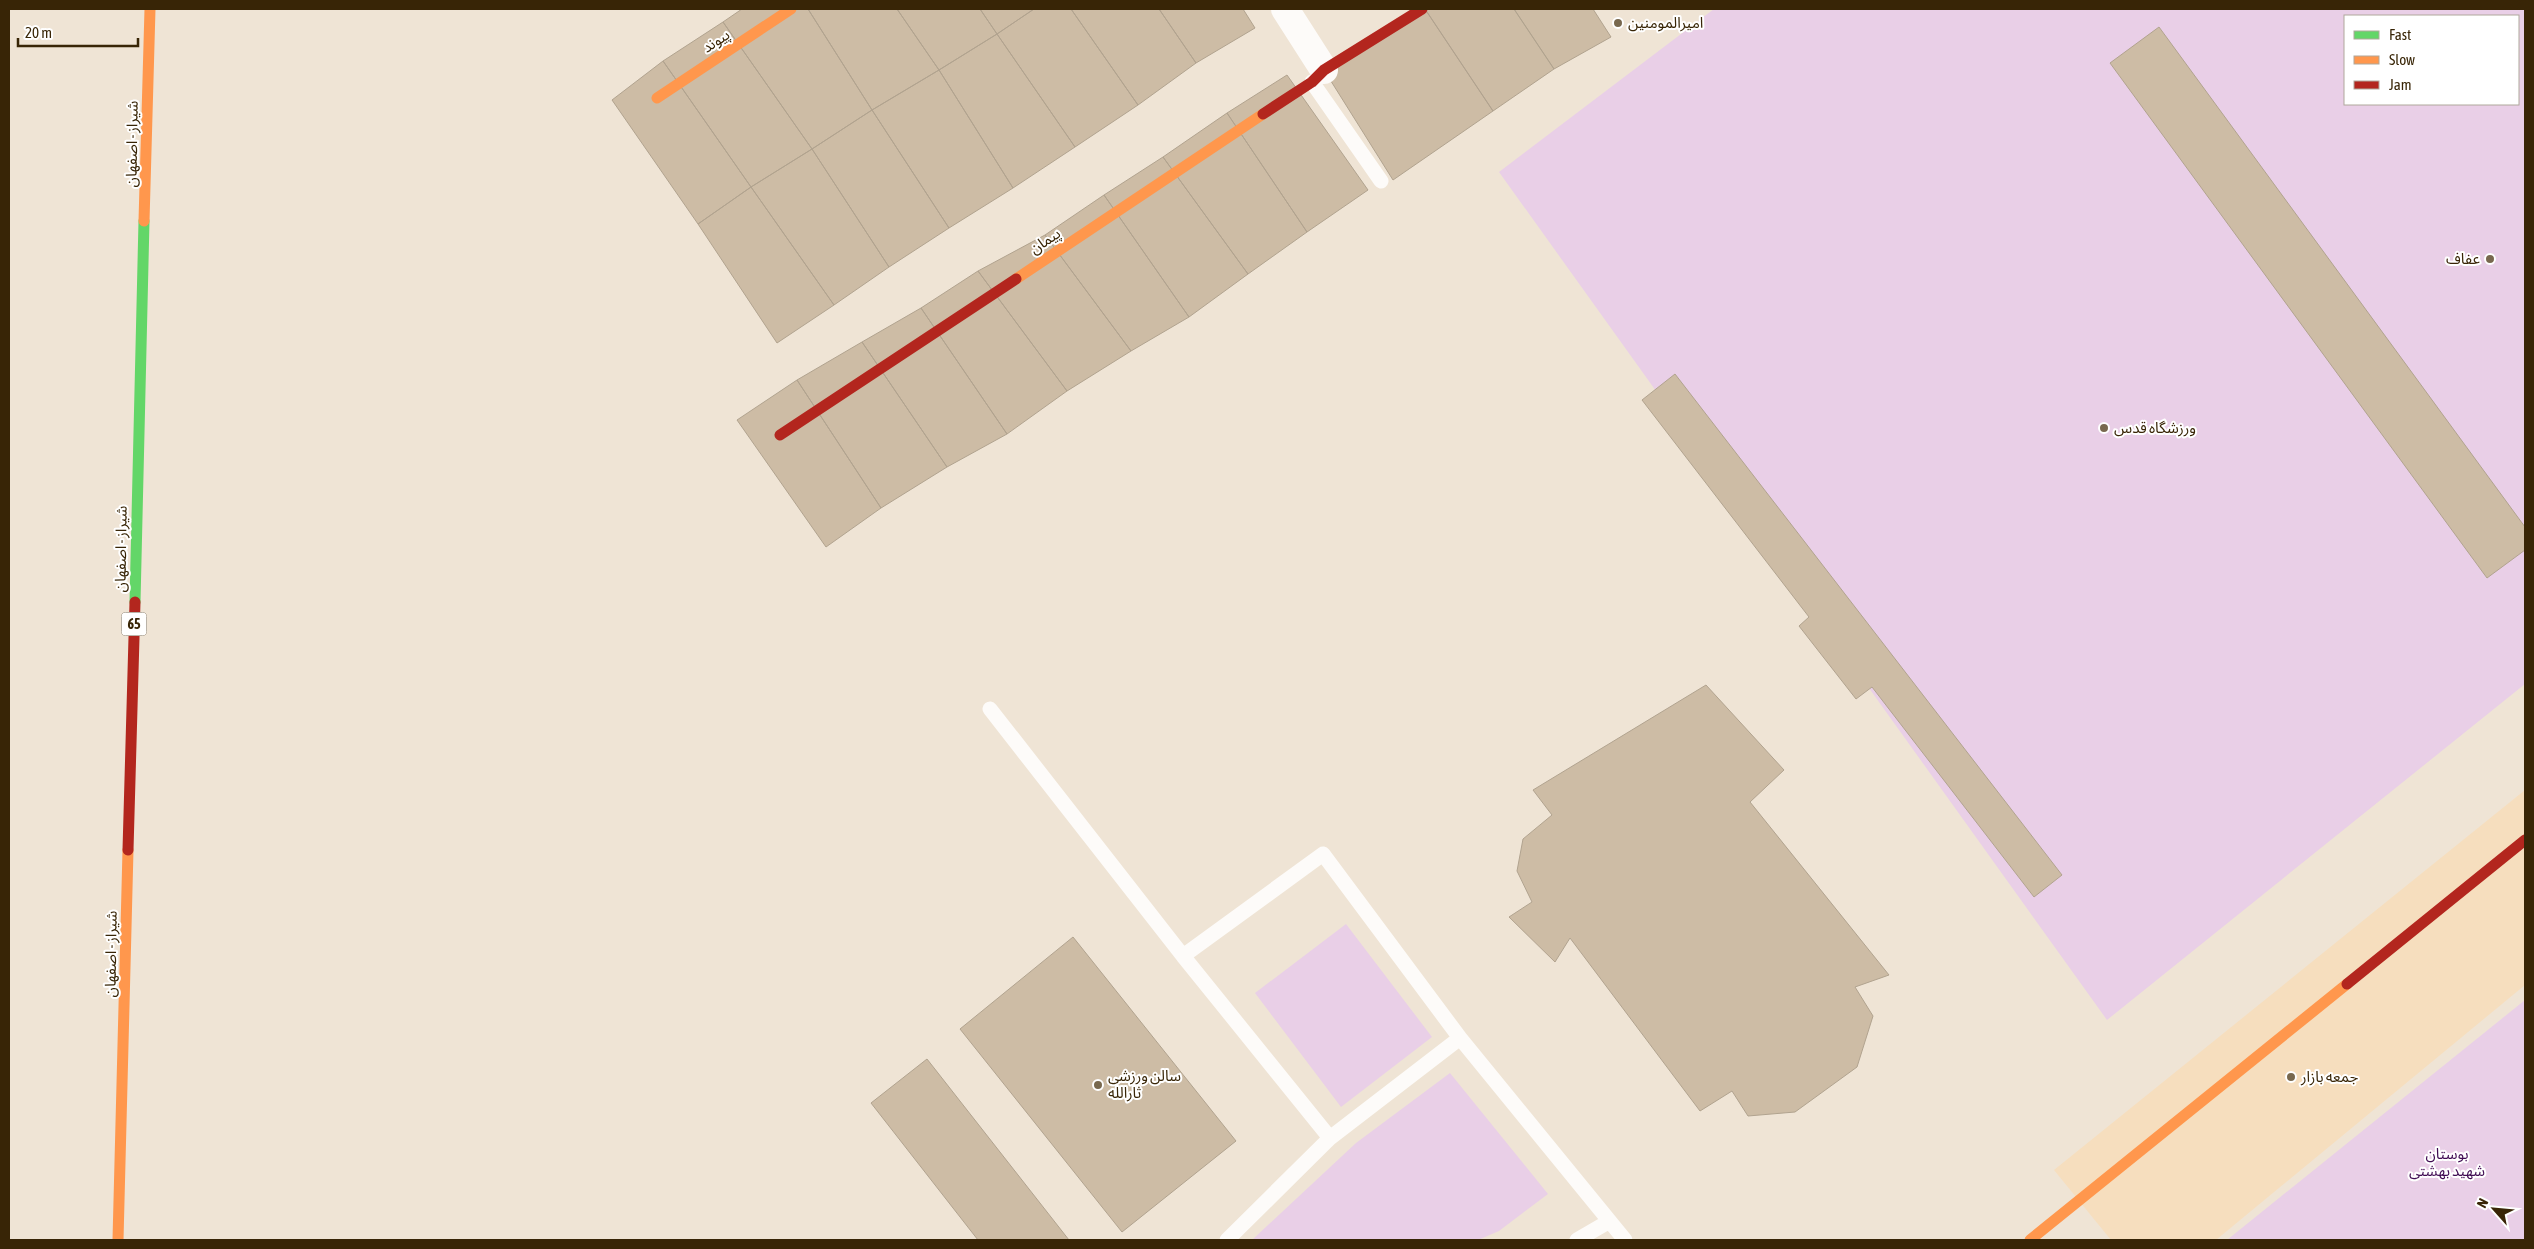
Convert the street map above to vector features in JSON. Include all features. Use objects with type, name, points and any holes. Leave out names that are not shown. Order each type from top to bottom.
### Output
[{"type":"main road","name":"شیراز - اصفهان","points":[[118,1240],[150,9]]},
{"type":"main road","name":"پیوند","points":[[657,98],[791,9]]},
{"type":"main road","name":"پیمان","points":[[780,435],[1318,76],[1422,9]]},
{"type":"main road","points":[[2030,1240],[2525,840]]},
{"type":"street","points":[[1285,9],[1318,76]]},
{"type":"lane","points":[[1318,76],[1381,181]]},
{"type":"lane","points":[[990,709],[1182,956],[1330,1138]]},
{"type":"lane","points":[[1182,956],[1323,854],[1460,1038],[1624,1240]]},
{"type":"lane","points":[[1227,1240],[1330,1138],[1460,1038]]},
{"type":"lane","points":[[1576,1240],[1608,1222]]},
{"type":"shaded area","name":"جمعه بازار","points":[[2525,790],[2525,985],[2216,1240],[2111,1240],[2054,1170]]},
{"type":"green space","name":"ورزشگاه قدس","points":[[1714,9],[2525,9],[2525,684],[2107,1020],[1499,172]]},
{"type":"green space","points":[[1346,924],[1432,1037],[1341,1107],[1255,993]]},
{"type":"green space","name":"بوستان شهید بهشتی","points":[[2525,1000],[2525,1240],[2227,1240]]},
{"type":"green space","points":[[1450,1073],[1548,1194],[1499,1231],[1478,1240],[1252,1240],[1356,1143]]},
{"type":"building","points":[[742,9],[808,9],[872,110],[812,149],[723,22]]},
{"type":"building","points":[[808,9],[897,9],[939,70],[872,110]]},
{"type":"building","points":[[897,9],[980,9],[997,34],[939,70]]},
{"type":"building","points":[[980,9],[1034,9],[997,34]]},
{"type":"building","points":[[1034,9],[1071,9],[1138,105],[1075,147],[997,34]]},
{"type":"building","points":[[1071,9],[1159,9],[1196,63],[1138,105]]},
{"type":"building","points":[[1159,9],[1243,9],[1255,28],[1196,63]]},
{"type":"building","points":[[1425,9],[1493,111],[1393,180],[1324,70]]},
{"type":"building","points":[[1425,9],[1514,9],[1554,69],[1493,111]]},
{"type":"building","points":[[1514,9],[1593,9],[1611,37],[1554,69]]},
{"type":"building","points":[[723,22],[812,149],[751,187],[663,61]]},
{"type":"building","points":[[2159,27],[2525,527],[2525,550],[2487,578],[2110,63]]},
{"type":"building","points":[[997,34],[1075,147],[1013,188],[939,70]]},
{"type":"building","points":[[663,61],[751,187],[698,224],[612,100]]},
{"type":"building","points":[[939,70],[1013,188],[949,228],[872,110]]},
{"type":"building","points":[[1287,75],[1368,190],[1307,232],[1227,113]]},
{"type":"building","points":[[872,110],[949,228],[889,267],[812,149]]},
{"type":"building","points":[[1227,113],[1307,232],[1248,274],[1163,157]]},
{"type":"building","points":[[812,149],[889,267],[834,305],[751,187]]},
{"type":"building","points":[[1163,157],[1248,274],[1189,317],[1104,195]]},
{"type":"building","points":[[751,187],[834,305],[777,343],[698,224]]},
{"type":"building","points":[[1104,195],[1189,317],[1131,351],[1045,235]]},
{"type":"building","points":[[1045,235],[1131,351],[1067,391],[978,271]]},
{"type":"building","points":[[978,271],[1067,391],[1007,434],[921,308]]},
{"type":"building","points":[[921,308],[1007,434],[947,467],[862,342]]},
{"type":"building","points":[[862,342],[947,467],[881,508],[797,380]]},
{"type":"building","points":[[1675,374],[2062,875],[2034,897],[1872,687],[1856,699],[1799,626],[1809,617],[1642,400]]},
{"type":"building","points":[[797,380],[881,508],[826,547],[737,420]]},
{"type":"building","points":[[1706,685],[1784,770],[1750,802],[1889,975],[1855,987],[1873,1016],[1857,1067],[1795,1112],[1748,1116],[1732,1091],[1700,1111],[1570,938],[1555,962],[1509,917],[1532,902],[1517,871],[1523,839],[1552,815],[1533,790]]},
{"type":"building","name":"سالن ورزشی ثارالله","points":[[1073,937],[1236,1141],[1122,1232],[960,1029]]},
{"type":"building","points":[[927,1059],[1069,1240],[978,1240],[871,1103]]},
{"type":"traffic: fast","points":[[135,602],[144,221]]},
{"type":"traffic: slow","points":[[144,221],[150,9]]},
{"type":"traffic: slow","points":[[657,98],[791,9]]},
{"type":"traffic: slow","points":[[1016,279],[1263,114]]},
{"type":"traffic: slow","points":[[118,1240],[128,850]]},
{"type":"traffic: slow","points":[[2030,1240],[2347,984]]},
{"type":"traffic: jam","points":[[1263,114],[1312,82],[1324,70],[1422,9]]},
{"type":"traffic: jam","points":[[780,435],[1016,279]]},
{"type":"traffic: jam","points":[[128,850],[135,602]]},
{"type":"traffic: jam","points":[[2347,984],[2525,840]]},
{"type":"place","name":"امیرالمومنین","points":[[1618,23]]},
{"type":"place","name":"عفاف","points":[[2490,259]]},
{"type":"place","name":"ورزشگاه قدس","points":[[2104,428]]},
{"type":"place","name":"جمعه بازار","points":[[2291,1077]]},
{"type":"place","name":"سالن ورزشی ثارالله","points":[[1098,1085]]}]
